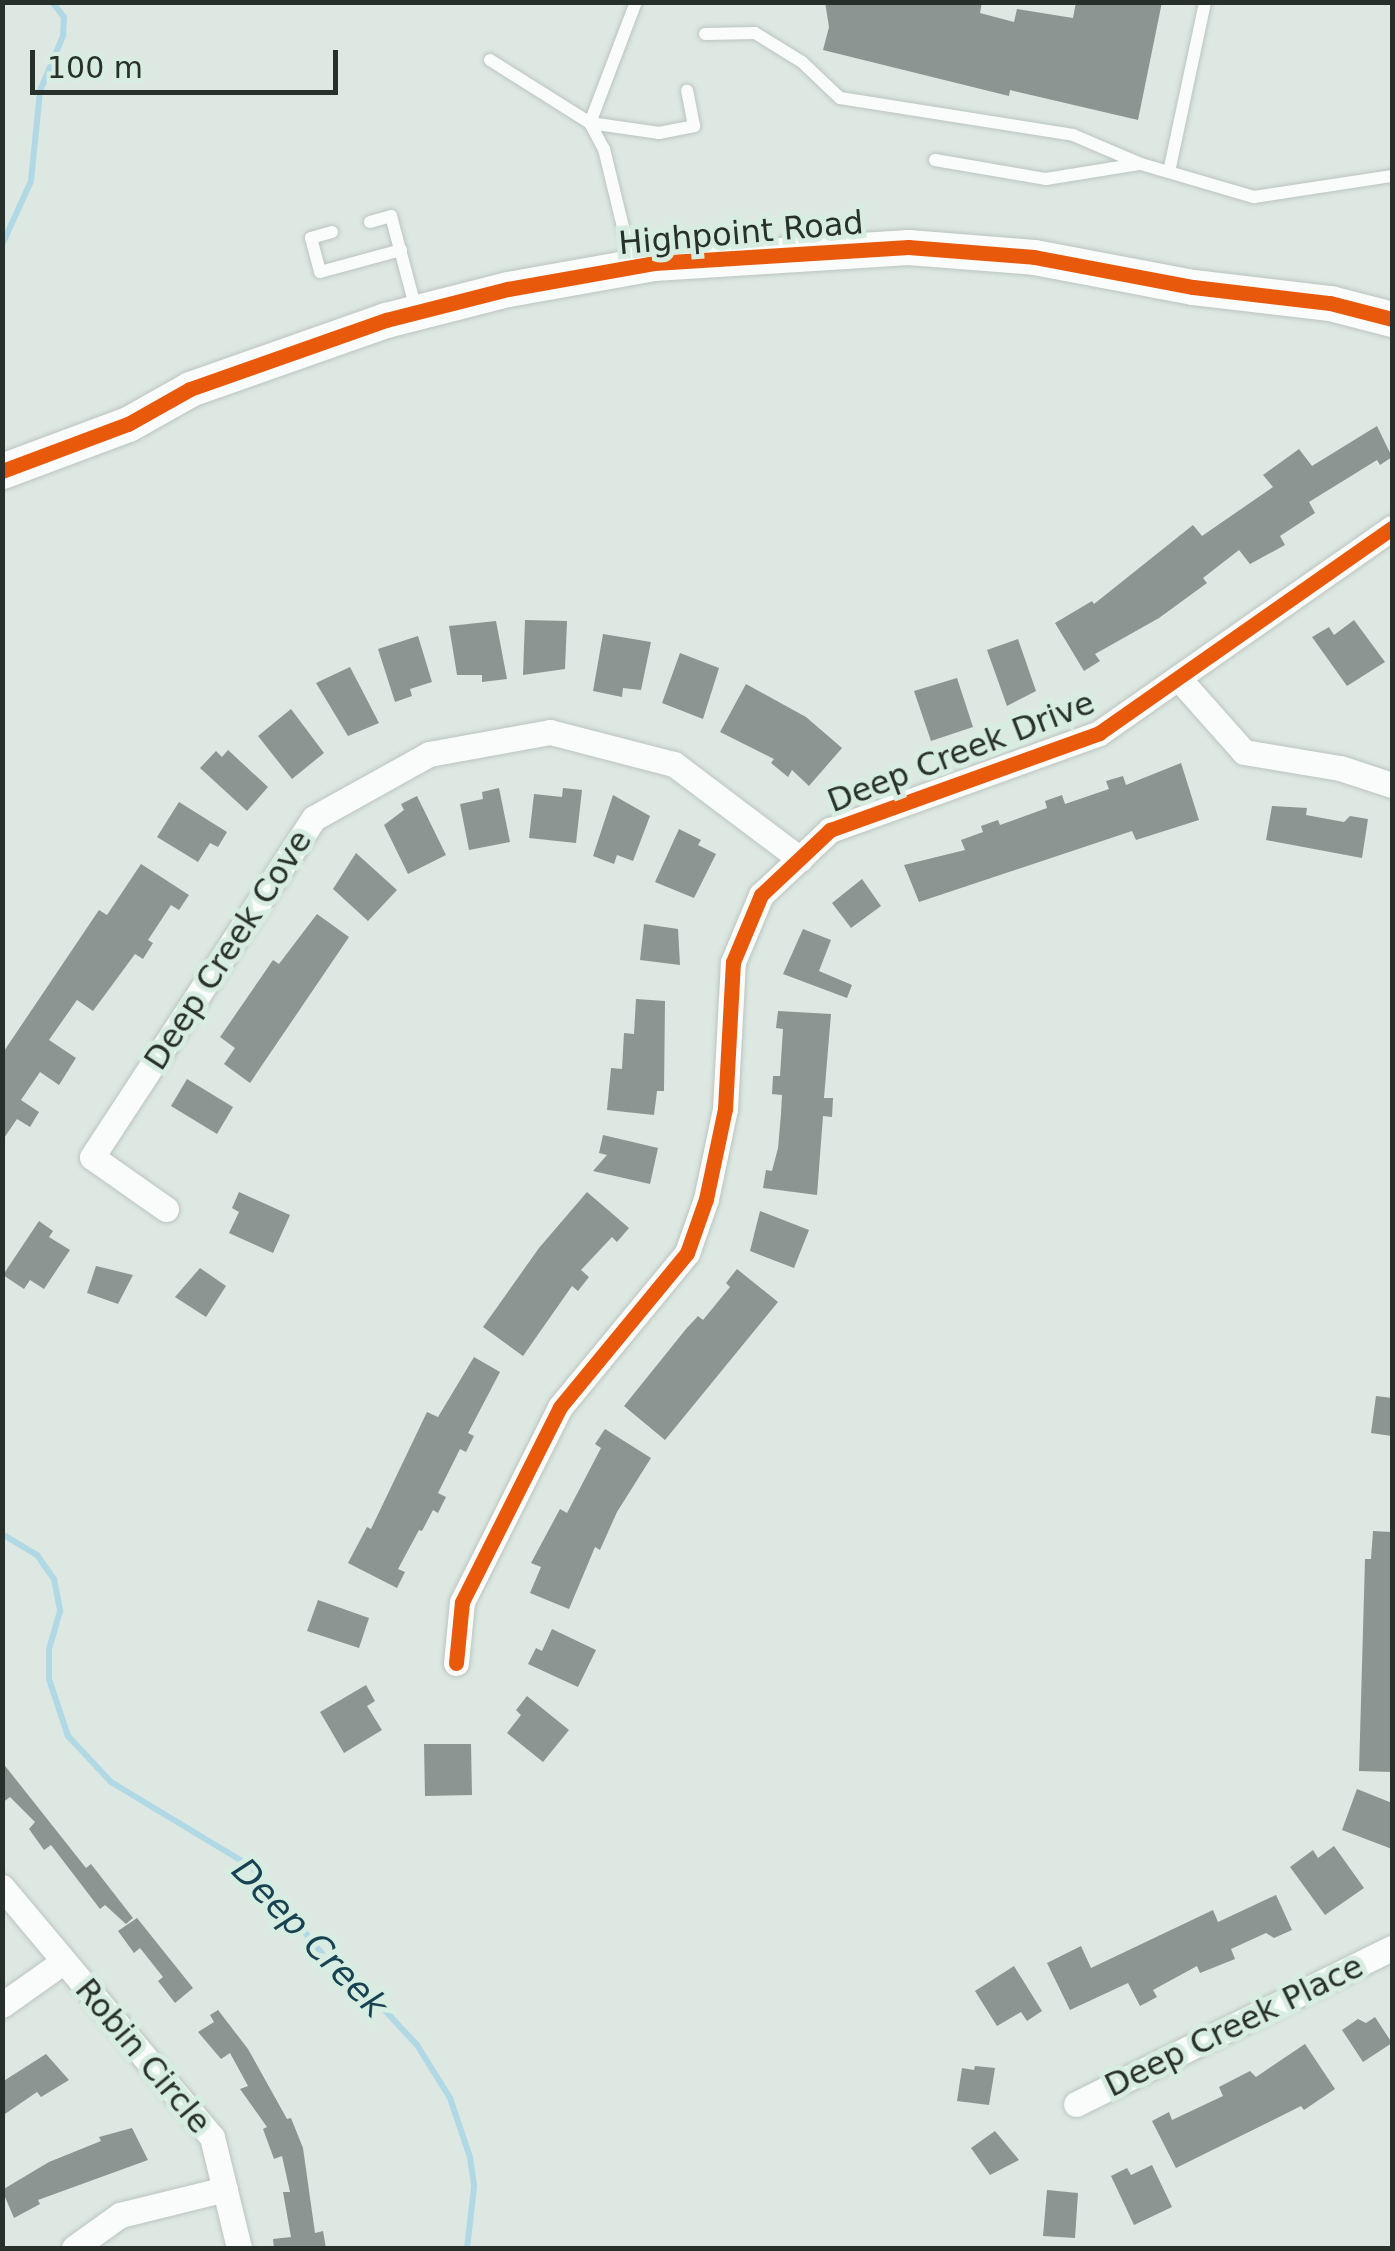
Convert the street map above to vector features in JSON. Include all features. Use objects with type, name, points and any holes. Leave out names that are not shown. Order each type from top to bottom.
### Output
[{"type":"street","name":"Highpoint Road","points":[[2,471],[128,424],[190,389],[417,312],[508,289],[633,267],[908,247],[1034,257],[1193,287],[1330,303],[1392,319]]},
{"type":"street","name":"Deep Creek Drive","points":[[456,1663],[462,1602],[560,1407],[687,1254],[706,1199],[725,1109],[733,962],[761,895],[830,830],[1099,733],[1180,680],[1392,528]]},
{"type":"street","points":[[1180,680],[1244,752],[1340,768],[1392,785]]},
{"type":"street","name":"Deep Creek Cove","points":[[166,1210],[92,1157],[314,818],[429,754],[550,732],[674,764],[800,859]]},
{"type":"street","name":"Robin Circle","points":[[2,1886],[212,2137],[239,2248]]},
{"type":"street","name":"Deep Creek Place","points":[[1076,2104],[1392,1948]]},
{"type":"street","points":[[2,2005],[64,1961]]},
{"type":"street","points":[[74,2248],[120,2215],[225,2190]]},
{"type":"lane","points":[[633,267],[604,149],[590,123],[636,2]]},
{"type":"lane","points":[[1170,172],[1205,2]]},
{"type":"lane","points":[[705,34],[755,33],[802,62],[840,98],[1073,135],[1141,164],[1254,197],[1392,176]]},
{"type":"lane","points":[[490,60],[590,123],[659,133],[694,126],[686,92]]},
{"type":"lane","points":[[934,160],[1046,179],[1141,164]]},
{"type":"lane","points":[[370,222],[391,216],[417,312]]},
{"type":"lane","points":[[332,232],[311,238],[320,272],[401,250]]},
{"type":"building","points":[[825,2],[982,2],[980,13],[1014,22],[1017,9],[1073,18],[1076,2],[1162,2],[1138,120],[1010,90],[1009,96],[823,50],[829,27]]},
{"type":"building","points":[[1377,426],[1392,457],[1380,465],[1377,460],[1309,502],[1315,513],[1280,536],[1285,545],[1250,564],[1239,550],[1203,578],[1207,583],[1159,618],[1095,654],[1100,661],[1084,671],[1055,623],[1092,601],[1094,604],[1193,525],[1202,536],[1273,487],[1263,475],[1299,449],[1312,466]]},
{"type":"building","points":[[525,620],[567,621],[565,669],[523,675]]},
{"type":"building","points":[[1354,620],[1385,662],[1347,686],[1312,637],[1329,627],[1334,635]]},
{"type":"building","points":[[496,621],[507,679],[482,682],[482,675],[457,675],[449,626]]},
{"type":"building","points":[[603,634],[651,642],[641,690],[623,688],[622,697],[593,691]]},
{"type":"building","points":[[418,636],[432,682],[410,689],[412,696],[395,702],[378,649]]},
{"type":"building","points":[[1018,639],[1036,691],[1007,706],[987,650]]},
{"type":"building","points":[[680,653],[719,668],[703,719],[662,703]]},
{"type":"building","points":[[350,667],[379,723],[348,736],[316,683]]},
{"type":"building","points":[[957,678],[973,727],[931,741],[914,691]]},
{"type":"building","points":[[746,684],[806,717],[842,748],[809,786],[792,770],[788,777],[771,763],[774,759],[720,732]]},
{"type":"building","points":[[291,709],[324,753],[292,779],[258,736]]},
{"type":"building","points":[[228,750],[268,787],[247,811],[200,768],[216,751],[222,757]]},
{"type":"building","points":[[1181,763],[1199,820],[1136,840],[1132,831],[919,902],[904,865],[965,850],[961,840],[983,832],[981,826],[998,820],[1000,825],[1047,808],[1045,801],[1062,795],[1065,804],[1109,789],[1106,781],[1123,776],[1126,785]]},
{"type":"building","points":[[499,788],[510,842],[469,850],[460,804],[483,799],[482,792]]},
{"type":"building","points":[[563,788],[582,790],[576,843],[529,838],[534,794],[562,797]]},
{"type":"building","points":[[613,795],[650,816],[633,861],[617,855],[614,864],[593,856]]},
{"type":"building","points":[[417,796],[446,855],[408,874],[384,825],[404,810],[401,804]]},
{"type":"building","points":[[179,802],[227,832],[218,847],[210,843],[198,862],[157,837]]},
{"type":"building","points":[[1272,806],[1307,808],[1306,815],[1344,822],[1350,816],[1368,819],[1362,858],[1266,840]]},
{"type":"building","points":[[679,829],[701,840],[698,845],[716,854],[694,898],[655,882]]},
{"type":"building","points":[[356,853],[397,890],[368,921],[333,889]]},
{"type":"building","points":[[141,864],[189,895],[179,910],[171,905],[148,940],[153,943],[143,959],[135,954],[93,1011],[77,1000],[49,1040],[76,1058],[59,1085],[40,1072],[21,1100],[39,1112],[30,1127],[17,1119],[2,1141],[2,1054],[99,910],[107,915]]},
{"type":"building","points":[[862,879],[881,906],[851,928],[832,903]]},
{"type":"building","points":[[317,914],[349,937],[250,1083],[224,1064],[235,1048],[220,1037],[273,960],[279,964]]},
{"type":"building","points":[[644,924],[678,929],[680,965],[640,960]]},
{"type":"building","points":[[803,929],[831,940],[819,971],[852,985],[847,998],[783,974]]},
{"type":"building","points":[[636,999],[665,1001],[664,1091],[657,1091],[654,1115],[607,1110],[611,1068],[622,1069],[624,1033],[634,1034]]},
{"type":"building","points":[[778,1011],[831,1014],[824,1098],[833,1098],[832,1117],[823,1116],[817,1195],[763,1188],[766,1170],[772,1171],[778,1148],[781,1114],[782,1095],[772,1094],[773,1076],[780,1076],[783,1029],[776,1028]]},
{"type":"building","points":[[187,1079],[233,1107],[217,1134],[171,1106]]},
{"type":"building","points":[[603,1135],[658,1148],[650,1184],[593,1171],[607,1155],[599,1153]]},
{"type":"building","points":[[239,1192],[290,1215],[273,1253],[229,1233],[239,1212],[232,1208]]},
{"type":"building","points":[[587,1192],[629,1228],[617,1242],[612,1237],[581,1270],[589,1277],[578,1291],[572,1286],[523,1356],[483,1327],[539,1248]]},
{"type":"building","points":[[760,1211],[809,1230],[794,1268],[750,1251]]},
{"type":"building","points":[[39,1221],[53,1231],[49,1237],[70,1250],[44,1289],[30,1280],[24,1289],[3,1275]]},
{"type":"building","points":[[96,1266],[133,1275],[118,1304],[87,1293]]},
{"type":"building","points":[[200,1268],[226,1286],[206,1317],[175,1297]]},
{"type":"building","points":[[737,1269],[778,1302],[665,1440],[624,1406],[686,1329],[698,1316],[703,1320],[730,1287],[726,1283]]},
{"type":"building","points":[[474,1357],[500,1372],[468,1433],[474,1436],[466,1452],[460,1449],[438,1493],[446,1497],[438,1513],[433,1510],[398,1569],[405,1572],[397,1588],[348,1563],[367,1527],[371,1529],[427,1412],[438,1417]]},
{"type":"building","points":[[1376,1396],[1392,1398],[1392,1436],[1371,1433]]},
{"type":"building","points":[[605,1429],[651,1458],[617,1512],[600,1550],[595,1547],[569,1609],[530,1593],[541,1567],[531,1563],[560,1509],[567,1513],[601,1448],[595,1444]]},
{"type":"building","points":[[1373,1531],[1392,1532],[1392,1772],[1359,1771],[1365,1559],[1371,1559]]},
{"type":"building","points":[[318,1600],[369,1618],[359,1648],[307,1631]]},
{"type":"building","points":[[552,1629],[596,1650],[578,1687],[528,1664],[536,1648],[542,1651]]},
{"type":"building","points":[[366,1685],[375,1701],[367,1706],[382,1730],[344,1753],[320,1712]]},
{"type":"building","points":[[527,1696],[569,1730],[543,1762],[507,1733],[521,1715],[516,1710]]},
{"type":"building","points":[[424,1744],[471,1744],[472,1795],[425,1796]]},
{"type":"building","points":[[2,1762],[86,1868],[91,1864],[133,1918],[126,1924],[105,1905],[100,1909],[51,1845],[44,1850],[29,1829],[35,1822],[10,1797],[2,1803]]},
{"type":"building","points":[[1357,1789],[1392,1803],[1392,1849],[1342,1830]]},
{"type":"building","points":[[1334,1846],[1364,1888],[1325,1915],[1290,1867],[1313,1850],[1318,1858]]},
{"type":"building","points":[[1276,1895],[1292,1930],[1274,1938],[1266,1933],[1231,1949],[1235,1959],[1200,1973],[1197,1966],[1153,1990],[1157,1997],[1140,2006],[1128,1983],[1070,2010],[1047,1963],[1081,1946],[1091,1968],[1213,1910],[1218,1922]]},
{"type":"building","points":[[137,1918],[193,1988],[175,2003],[158,1981],[163,1977],[140,1948],[134,1953],[118,1931]]},
{"type":"building","points":[[1014,1966],[1042,2011],[1027,2021],[1021,2012],[997,2026],[975,1991]]},
{"type":"building","points":[[218,2010],[248,2049],[287,2119],[291,2118],[303,2148],[315,2233],[323,2231],[326,2248],[274,2248],[273,2239],[291,2237],[283,2192],[290,2192],[282,2156],[274,2159],[263,2129],[267,2127],[240,2089],[248,2086],[230,2053],[221,2059],[198,2032],[214,2022],[210,2015]]},
{"type":"building","points":[[1375,2017],[1392,2043],[1363,2062],[1342,2030],[1358,2019],[1366,2023]]},
{"type":"building","points":[[1305,2044],[1335,2089],[1304,2110],[1301,2106],[1176,2168],[1152,2121],[1169,2112],[1172,2120],[1223,2096],[1219,2087],[1250,2071],[1256,2077]]},
{"type":"building","points":[[46,2054],[69,2080],[41,2097],[37,2092],[2,2116],[2,2082]]},
{"type":"building","points":[[975,2066],[995,2068],[989,2105],[957,2101],[962,2068],[974,2070]]},
{"type":"building","points":[[132,2128],[148,2160],[38,2200],[40,2204],[14,2218],[2,2190],[49,2162],[101,2141],[99,2137]]},
{"type":"building","points":[[995,2131],[1019,2160],[990,2175],[971,2148]]},
{"type":"building","points":[[1152,2165],[1172,2207],[1134,2225],[1111,2176],[1127,2168],[1131,2175]]},
{"type":"building","points":[[1047,2190],[1078,2193],[1075,2238],[1043,2236]]},
{"type":"waterway","name":"Deep Creek","points":[[2,245],[31,181],[40,91],[63,36],[64,17],[52,2]]},
{"type":"waterway","name":"Deep Creek","points":[[2,1534],[37,1555],[54,1579],[60,1611],[49,1649],[49,1679],[68,1736],[111,1782],[252,1867],[335,1970],[376,2001],[417,2045],[450,2098],[470,2157],[474,2187],[467,2248]]},
{"type":"cycle path","points":[[2,471],[128,424],[190,389],[386,320],[508,289],[654,263],[908,247],[1034,257],[1193,287],[1330,303],[1392,319]]},
{"type":"cycle path","points":[[456,1663],[462,1602],[560,1407],[687,1253],[706,1199],[725,1109],[733,962],[761,895],[830,830],[1099,733],[1392,528]]}]
